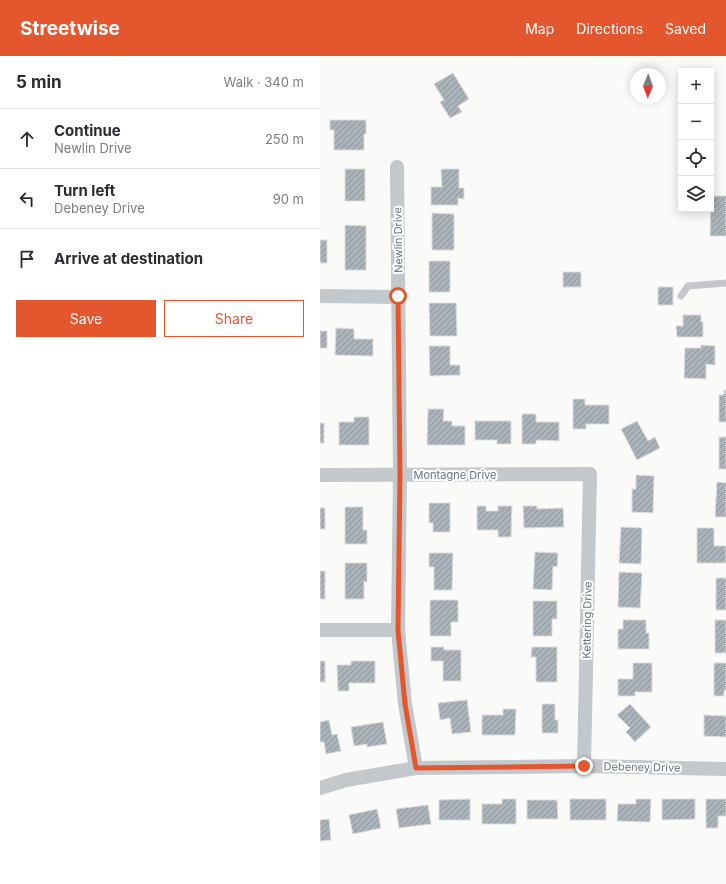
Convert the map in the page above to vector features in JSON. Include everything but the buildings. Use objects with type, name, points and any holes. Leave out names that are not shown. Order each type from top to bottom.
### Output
[{"type":"street","name":"Newlin Drive","points":[[397,167],[400,475],[398,630],[405,704],[416,768]]},
{"type":"street","points":[[320,296],[398,296]]},
{"type":"street","name":"Montagne Drive","points":[[320,475],[590,474]]},
{"type":"street","name":"Kettering Drive","points":[[584,766],[590,474]]},
{"type":"street","points":[[320,630],[398,630]]},
{"type":"street","name":"Debeney Drive","points":[[320,788],[346,780],[416,768],[584,766],[726,769]]},
{"type":"lane","points":[[681,296],[688,286],[726,284]]},
{"type":"route","points":[[398,296],[400,475],[398,630],[405,704],[416,768],[584,766]]}]
